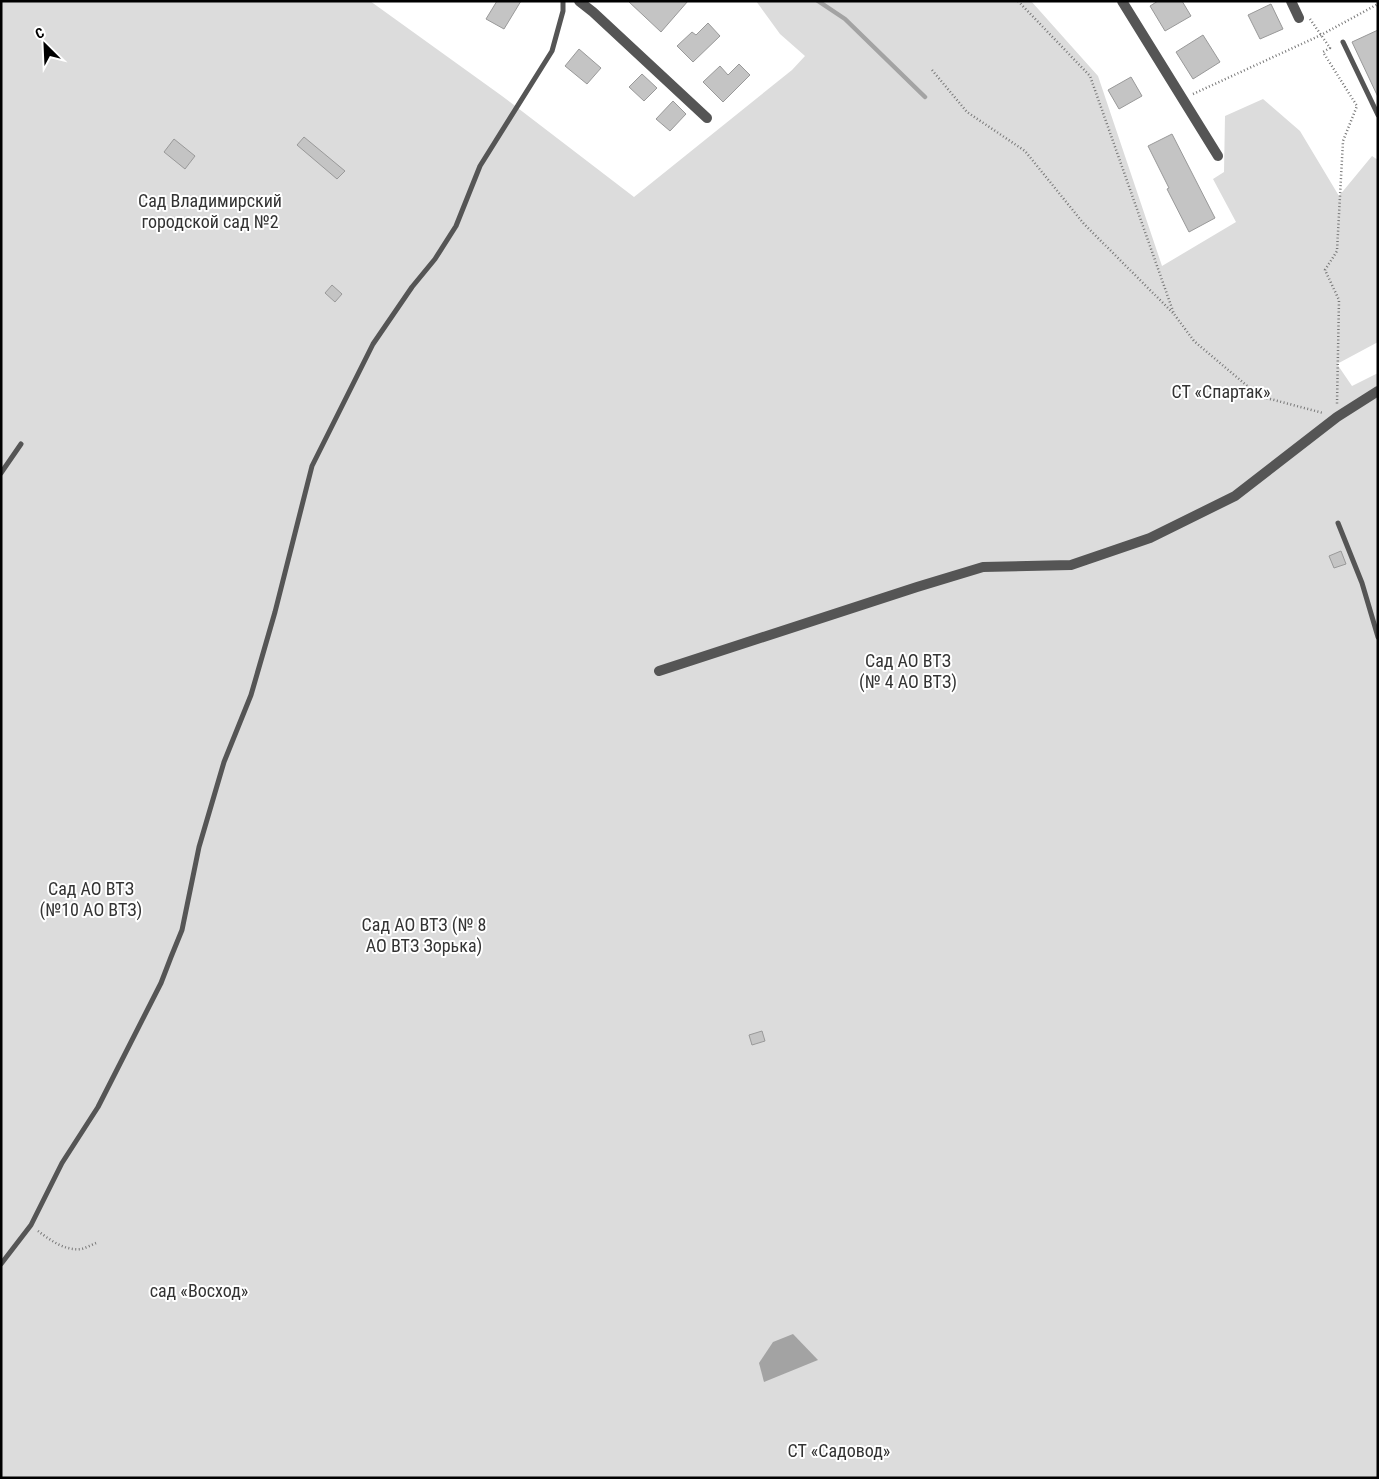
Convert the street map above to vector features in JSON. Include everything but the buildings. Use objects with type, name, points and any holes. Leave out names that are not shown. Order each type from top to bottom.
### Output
[{"type":"street","points":[[578,1],[593,12],[707,118]]},
{"type":"street","points":[[1122,1],[1218,156]]},
{"type":"street","points":[[1291,1],[1299,18]]},
{"type":"street","points":[[659,671],[983,567],[1071,566],[1150,538],[1235,496],[1337,417],[1378,391]]},
{"type":"lane","points":[[1,1264],[31,1225],[62,1163],[98,1107],[161,983],[182,930],[199,847],[224,762],[252,694],[312,466],[373,344],[412,287],[435,259],[456,226],[480,166],[552,51],[563,1]]},
{"type":"lane","points":[[1343,42],[1378,114]]},
{"type":"lane","points":[[1,473],[20,444]]},
{"type":"lane","points":[[1338,523],[1362,583],[1378,637]]},
{"type":"path","points":[[1018,1],[1090,76],[1174,314]]},
{"type":"path","points":[[1183,99],[1321,35],[1378,4]]},
{"type":"path","points":[[932,70],[967,112],[1025,151],[1084,224],[1174,314],[1194,341],[1260,396],[1337,417],[1339,300],[1326,270],[1338,251],[1343,141],[1357,106],[1322,52],[1330,48],[1309,18],[1299,18]]},
{"type":"path","points":[[31,1225],[46,1238],[62,1247],[80,1249],[96,1243]]},
{"type":"green space","points":[[1,1],[370,1],[502,96],[634,197],[792,70],[805,56],[780,34],[756,1],[1031,1],[1098,76],[1162,266],[1236,222],[1213,179],[1224,172],[1225,116],[1263,99],[1300,131],[1339,196],[1372,156],[1378,160],[1378,342],[1337,364],[1352,386],[1378,373],[1378,1478],[1,1478]]},
{"type":"shaded area","points":[[793,1334],[818,1360],[764,1382],[759,1363],[773,1342]]},
{"type":"waterway","points":[[818,1],[845,19],[925,97]]},
{"type":"park label","name":"Сад Владимирский городской сад №2","points":[[210,210]]},
{"type":"park label","name":"СТ «Спартак»","points":[[1221,391]]},
{"type":"park label","name":"Сад АО ВТЗ (№ 4 АО ВТЗ)","points":[[908,670]]},
{"type":"park label","name":"Сад АО ВТЗ (№10 АО ВТЗ)","points":[[91,898]]},
{"type":"park label","name":"Сад АО ВТЗ (№ 8 АО ВТЗ Зорька)","points":[[424,934]]},
{"type":"park label","name":"сад «Восход»","points":[[199,1290]]},
{"type":"park label","name":"СТ «Садовод»","points":[[839,1450]]}]
